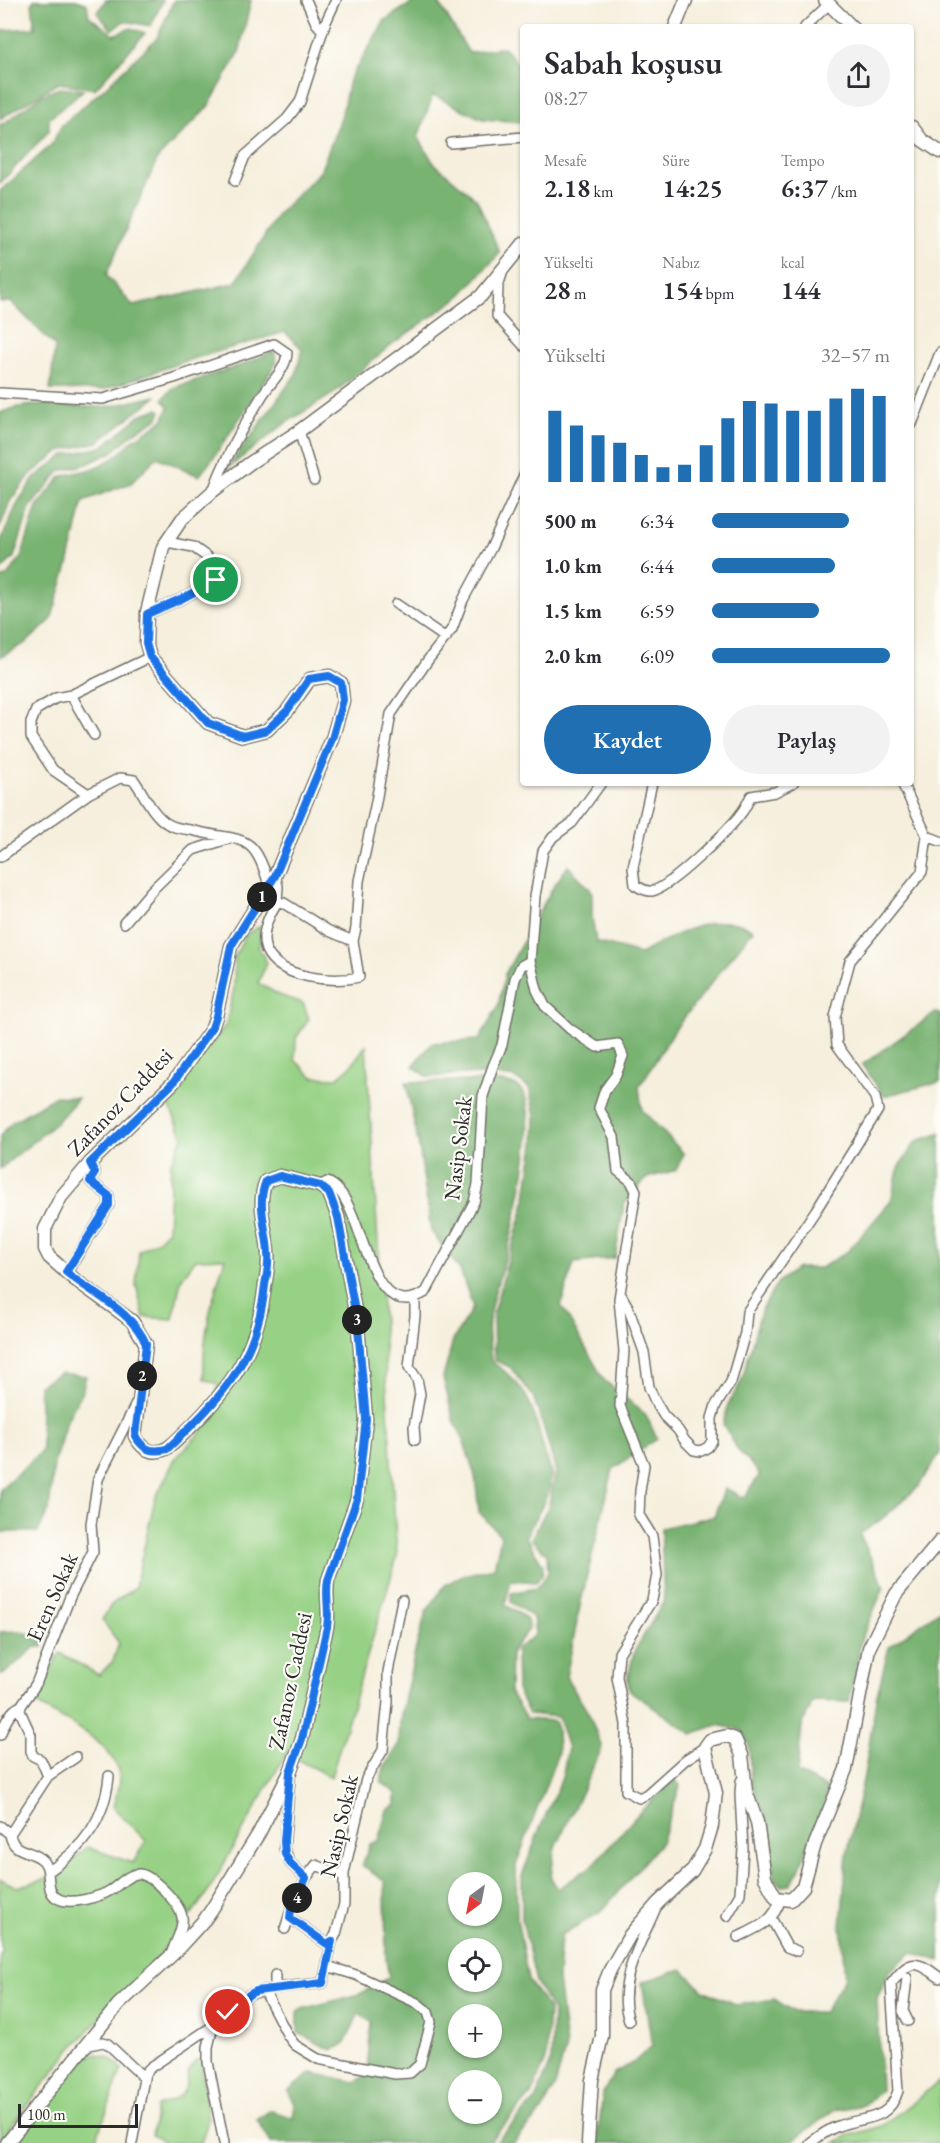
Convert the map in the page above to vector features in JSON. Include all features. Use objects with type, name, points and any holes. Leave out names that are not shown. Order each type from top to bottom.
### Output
[{"type":"street","points":[[306,0],[316,23],[323,31]]},
{"type":"street","points":[[235,181],[245,156],[287,119],[300,102],[323,31],[336,0]]},
{"type":"street","points":[[676,24],[686,0]]},
{"type":"street","points":[[808,24],[827,2],[849,24]]},
{"type":"street","points":[[914,130],[922,140],[940,152]]},
{"type":"street","points":[[451,143],[520,137]]},
{"type":"street","points":[[88,794],[53,770],[31,737],[36,710],[56,698],[71,695],[150,657],[146,643],[147,614],[164,547],[182,519],[213,491],[250,463],[299,431],[481,296],[520,248]]},
{"type":"street","points":[[503,268],[498,286],[497,316],[520,342]]},
{"type":"street","points":[[0,393],[103,399],[274,344],[287,352],[286,363],[263,395],[222,466],[213,491]]},
{"type":"street","points":[[914,419],[940,353]]},
{"type":"street","points":[[299,431],[314,480]]},
{"type":"street","points":[[0,857],[88,794],[120,778],[134,780],[158,817],[170,825],[245,840],[255,848],[266,873],[278,886],[277,902],[268,918],[265,936],[266,950],[278,963],[294,973],[324,979],[359,977],[353,941],[359,881],[376,802],[391,714],[452,629],[462,600],[491,548],[520,484]]},
{"type":"street","points":[[167,542],[193,547],[207,557]]},
{"type":"street","points":[[147,614],[216,580],[228,576],[234,579]]},
{"type":"street","points":[[396,604],[446,638]]},
{"type":"street","name":"Zafanoz Caddesi","points":[[7,2143],[118,2005],[205,1919],[259,1833],[290,1772],[302,1739],[327,1627],[328,1580],[357,1499],[366,1419],[358,1328],[338,1217],[329,1193],[320,1186],[280,1176],[266,1181],[261,1200],[269,1256],[261,1318],[241,1367],[203,1416],[167,1449],[152,1451],[143,1449],[135,1436],[146,1344],[144,1337],[132,1321],[66,1272],[49,1257],[45,1249],[45,1229],[61,1197],[90,1163],[173,1083],[212,1028],[231,946],[272,881],[332,739],[343,700],[341,683],[329,676],[309,679],[287,711],[267,730],[243,736],[208,723],[150,657]]},
{"type":"street","points":[[71,695],[94,735]]},
{"type":"street","points":[[599,786],[572,823],[553,837],[543,851],[535,896],[530,961],[537,990],[545,1006],[570,1029],[597,1047],[618,1044],[623,1056],[616,1075],[605,1090],[599,1108],[614,1137],[618,1171],[631,1181],[636,1191],[620,1293],[624,1351],[620,1406],[644,1465],[639,1515],[652,1536],[657,1575],[652,1600],[619,1653],[617,1677],[626,1724],[626,1791],[639,1798],[647,1794],[685,1760],[705,1747],[710,1740],[727,1736],[735,1740],[742,1755],[746,1791],[757,1822],[765,1878],[776,1898],[791,1899],[803,1887],[815,1844],[846,1769],[869,1648],[896,1594],[940,1541]]},
{"type":"street","points":[[651,786],[633,867],[635,885],[652,891],[680,874],[710,847],[742,813],[751,796],[775,792],[787,786]]},
{"type":"street","points":[[620,1293],[628,1307],[644,1352],[649,1387],[655,1401],[685,1442],[694,1450],[701,1451],[712,1441],[712,1418],[716,1405],[731,1382],[746,1334],[747,1312],[816,1210],[878,1110],[874,1097],[837,1045],[835,1017],[850,961],[921,872],[927,836],[903,786]]},
{"type":"street","points":[[927,836],[940,841]]},
{"type":"street","points":[[124,923],[152,890],[193,850],[230,838]]},
{"type":"street","points":[[277,902],[284,903],[329,931],[353,941]]},
{"type":"street","name":"Nasip Sokak","points":[[415,1298],[426,1292],[430,1286],[474,1202],[478,1184],[483,1096],[502,1045],[515,979],[520,966],[530,961]]},
{"type":"street","points":[[66,1272],[109,1205],[109,1196],[90,1181],[95,1173],[90,1163]]},
{"type":"street","points":[[320,1186],[327,1182],[332,1183],[344,1199],[375,1271],[387,1292],[398,1299],[415,1298],[409,1367],[417,1379],[420,1394],[414,1427],[415,1440]]},
{"type":"street","name":"Eren Sokak","points":[[0,1735],[7,1720],[16,1708],[21,1706],[36,1684],[70,1597],[93,1551],[91,1524],[98,1479],[138,1400]]},
{"type":"street","name":"Nasip Sokak","points":[[327,1966],[344,1904],[344,1876],[366,1779],[383,1750],[388,1702],[388,1672],[402,1600]]},
{"type":"street","points":[[21,1706],[20,1711],[31,1735],[31,1751],[33,1756],[41,1760],[48,1776]]},
{"type":"street","points":[[588,2143],[592,2080],[602,2036],[602,1990],[610,1970],[630,1935],[658,1903],[692,1871],[705,1849],[712,1826],[716,1792],[705,1747]]},
{"type":"street","points":[[10,1834],[48,1776],[76,1757]]},
{"type":"street","points":[[727,1916],[740,1894],[743,1849],[740,1794],[743,1767]]},
{"type":"street","points":[[290,1772],[284,1848],[290,1863],[306,1878]]},
{"type":"street","points":[[48,1872],[77,1848],[103,1810],[109,1776]]},
{"type":"street","points":[[0,1826],[10,1834],[16,1846],[42,1858],[47,1866],[52,1892],[57,1898],[65,1901],[83,1900],[108,1892],[139,1873],[167,1892],[183,1918],[170,1956]]},
{"type":"street","points":[[285,1929],[306,1878],[316,1865],[344,1876]]},
{"type":"street","points":[[738,1937],[759,1927],[771,1918],[777,1911],[781,1898]]},
{"type":"street","points":[[629,2021],[624,1995],[630,1969],[658,1903]]},
{"type":"street","points":[[290,1918],[327,1944],[332,1941]]},
{"type":"street","points":[[771,1918],[788,1947],[797,1951]]},
{"type":"street","points":[[810,2143],[838,2126],[875,2118],[894,2103],[898,2091],[891,1984],[901,1971],[912,1964],[922,1964],[940,1978]]},
{"type":"street","points":[[132,2143],[143,2077],[151,2067],[213,2026],[250,1994],[264,1990],[275,1988],[323,1983],[327,1966],[356,1975],[417,2003],[428,2012],[431,2022],[420,2064],[410,2073],[395,2074],[318,2059],[288,2037],[264,1990]]},
{"type":"street","points":[[275,1975],[275,1988]]},
{"type":"street","points":[[907,1978],[903,2011],[908,2021]]},
{"type":"street","points":[[893,2014],[903,2011]]},
{"type":"street","points":[[228,2012],[239,2025]]},
{"type":"street","points":[[213,2026],[208,2047],[208,2062],[224,2143]]},
{"type":"street","points":[[83,2046],[103,2042],[108,2044],[143,2077]]},
{"type":"green space","points":[[34,0],[76,0],[87,4],[89,16],[114,35],[131,28],[145,33],[95,89],[58,83],[0,119],[0,33],[3,30],[35,28],[32,3]]},
{"type":"green space","points":[[106,0],[163,0],[151,26],[124,21],[112,30],[97,13]]},
{"type":"green space","points":[[174,0],[251,0],[239,53],[208,107],[158,158],[106,275],[133,306],[235,283],[279,213],[320,172],[341,118],[349,80],[385,20],[416,0],[437,0],[469,53],[504,47],[520,67],[520,122],[482,119],[433,95],[418,137],[433,162],[477,200],[500,253],[458,298],[391,345],[333,394],[287,422],[227,469],[296,374],[302,349],[285,332],[186,361],[103,390],[50,390],[55,346],[11,302],[0,302],[0,191],[51,145],[62,125],[157,38]]},
{"type":"green space","points":[[59,88],[83,90],[49,119],[49,131],[0,183],[0,124],[41,96]]},
{"type":"green space","points":[[274,351],[277,362],[199,476],[157,457],[131,483],[83,501],[68,565],[51,620],[26,643],[0,657],[0,580],[7,576],[21,558],[37,506],[62,476],[92,469],[114,458],[133,440],[163,420],[169,407],[163,399],[173,388],[244,364]]},
{"type":"green space","points":[[157,396],[98,442],[60,451],[31,474],[10,501],[0,528],[0,413],[12,408],[37,405],[109,406]]},
{"type":"green space","points":[[158,409],[161,411],[158,418],[134,433],[112,452],[87,464],[60,471],[30,507],[14,557],[0,571],[0,543],[18,502],[35,477],[65,455],[102,447],[142,414]]},
{"type":"green space","points":[[568,866],[592,891],[592,917],[596,942],[640,954],[680,933],[710,923],[740,924],[753,930],[676,1028],[639,1087],[642,1110],[684,1154],[676,1170],[647,1178],[624,1204],[615,1258],[574,1263],[561,1305],[604,1380],[646,1415],[657,1439],[613,1469],[581,1601],[566,1677],[589,1714],[602,1748],[554,1851],[551,1878],[558,1889],[593,1865],[639,1813],[675,1779],[680,1786],[661,1842],[601,1912],[561,1935],[558,1979],[566,2047],[556,2083],[542,2112],[513,2143],[495,2143],[535,2100],[551,2061],[553,2011],[536,1982],[522,1920],[522,1876],[562,1778],[568,1748],[558,1717],[529,1714],[517,1690],[516,1650],[535,1635],[533,1617],[511,1602],[511,1593],[536,1588],[548,1573],[547,1554],[531,1539],[548,1507],[556,1472],[533,1396],[510,1367],[494,1360],[493,1313],[525,1203],[534,1144],[535,1116],[529,1088],[513,1077],[465,1074],[428,1077],[413,1066],[432,1043],[479,1040],[498,1006],[505,974],[552,889]]},
{"type":"green space","points":[[260,926],[259,948],[267,963],[258,983],[279,995],[303,1003],[309,1019],[296,1038],[295,1060],[313,1077],[337,1078],[351,1066],[366,1045],[397,1557],[331,1777],[286,1754],[208,1892],[161,1955],[72,2048],[0,2140],[0,1954],[2,1950],[0,1946],[0,1879],[17,1887],[57,1875],[87,1847],[133,1863],[146,1841],[113,1807],[119,1775],[107,1751],[84,1732],[33,1702],[60,1653],[99,1675],[113,1661],[119,1643],[102,1620],[111,1605],[135,1587],[155,1499],[175,1459],[214,1418],[218,1384],[204,1379],[206,1332],[225,1258],[196,1259],[181,1279],[173,1319],[144,1317],[136,1285],[139,1251],[157,1241],[168,1230],[171,1162],[183,1137],[167,1101],[226,1025],[234,989],[235,956],[246,934]]},
{"type":"green space","points":[[935,1013],[940,1014],[940,1082],[884,1096],[862,1065]]},
{"type":"green space","points":[[406,1082],[505,1082],[522,1091],[527,1104],[529,1122],[525,1168],[508,1249],[492,1302],[488,1330],[491,1361],[514,1380],[528,1399],[551,1474],[545,1499],[526,1537],[543,1565],[542,1575],[536,1582],[511,1580],[505,1605],[526,1618],[529,1629],[511,1652],[510,1692],[526,1719],[554,1721],[557,1729],[558,1753],[516,1865],[517,1918],[528,1980],[549,2009],[546,2060],[531,2095],[488,2143],[271,2143],[257,2120],[270,2110],[293,2118],[295,2104],[288,2091],[311,2073],[355,2082],[367,2074],[371,2022],[359,2013],[344,2045],[331,2050],[298,2033],[298,2010],[360,1994],[389,1977],[386,1959],[385,1881],[362,1866],[370,1844],[378,1841],[387,1810],[396,1805],[396,1793],[381,1782],[384,1767],[399,1745],[400,1720],[426,1612],[445,1585],[463,1575],[494,1568],[501,1536],[479,1512],[475,1476],[453,1418],[443,1378],[453,1340],[473,1307],[460,1270],[431,1231],[420,1153]]},
{"type":"green space","points":[[56,1096],[78,1098],[56,1123],[0,1169],[0,1136],[12,1122]]},
{"type":"green space","points":[[940,1132],[940,1453],[918,1487],[882,1519],[860,1534],[884,1587],[861,1640],[849,1702],[813,1701],[802,1726],[797,1773],[827,1788],[825,1802],[799,1870],[790,1885],[781,1886],[774,1878],[764,1813],[751,1782],[749,1746],[741,1730],[717,1725],[692,1734],[629,1690],[628,1677],[634,1652],[664,1601],[661,1528],[714,1516],[725,1488],[744,1498],[760,1474],[738,1450],[723,1424],[728,1405],[742,1380],[761,1311],[778,1282],[798,1268],[821,1268],[848,1251],[891,1201],[899,1166],[917,1141]]},
{"type":"green space","points":[[60,1373],[86,1376],[82,1392],[66,1422],[54,1464],[49,1510],[38,1532],[0,1532],[0,1489],[42,1451],[39,1385]]},
{"type":"green space","points":[[940,1610],[940,1961],[912,1952],[891,1970],[877,1998],[881,2090],[864,2105],[835,2110],[789,2143],[597,2143],[603,2093],[614,2073],[634,2062],[652,2046],[642,1982],[682,1969],[703,1990],[737,2005],[774,1999],[794,2012],[824,2012],[845,1978],[841,1926],[847,1854],[865,1771],[876,1699],[889,1647]]},
{"type":"green space","points":[[20,1631],[43,1639],[43,1647],[35,1647],[0,1675],[0,1632]]},
{"type":"green space","points":[[95,2054],[111,2058],[122,2069],[95,2143],[17,2143],[33,2119],[83,2058]]},
{"type":"green space","points":[[197,2060],[201,2060],[208,2121],[201,2143],[165,2143],[152,2135],[157,2106],[180,2095],[187,2082],[189,2071]]},
{"type":"green space","points":[[940,2081],[940,2143],[835,2143],[845,2137],[882,2126]]},
{"type":"route","points":[[216,580],[147,614],[146,643],[150,657],[208,723],[243,736],[267,730],[287,711],[309,679],[329,676],[341,683],[343,700],[332,739],[275,876],[231,946],[212,1028],[173,1083],[90,1163],[95,1173],[90,1181],[109,1196],[109,1205],[66,1272],[132,1321],[144,1337],[146,1344],[135,1436],[143,1449],[160,1451],[167,1449],[203,1416],[247,1356],[261,1318],[269,1256],[261,1200],[266,1181],[280,1176],[320,1186],[329,1193],[338,1217],[358,1328],[366,1419],[357,1499],[328,1580],[327,1627],[302,1739],[290,1772],[284,1848],[290,1863],[306,1878],[291,1910],[290,1918],[327,1944],[332,1941],[323,1983],[256,1991],[228,2012]]}]
